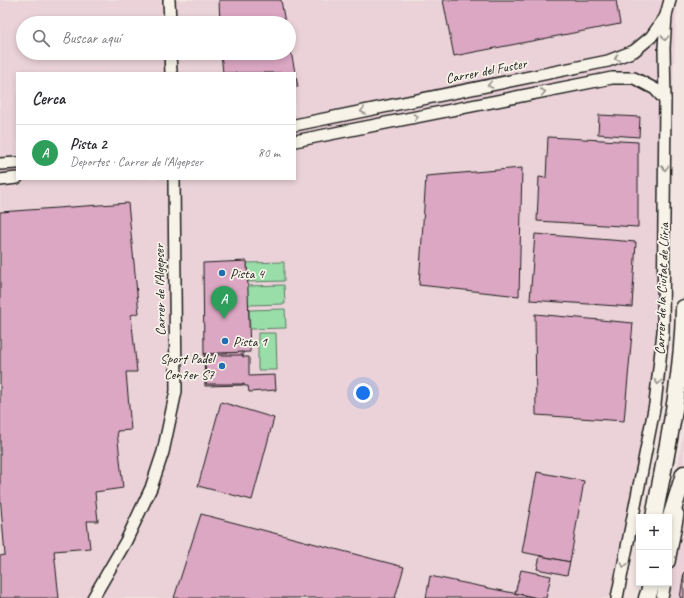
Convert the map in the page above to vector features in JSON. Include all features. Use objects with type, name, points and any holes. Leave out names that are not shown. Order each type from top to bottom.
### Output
[{"type":"street","points":[[169,0],[170,16]]},
{"type":"street","name":"Carrer de la Ciutat de Llíria","points":[[618,598],[655,404],[663,332],[664,48],[666,15],[670,0]]},
{"type":"street","name":"Carrer del Fuster","points":[[296,125],[608,61],[634,51],[651,37],[666,15]]},
{"type":"street","points":[[170,60],[171,72]]},
{"type":"street","points":[[296,141],[612,78],[634,78],[655,89],[665,100]]},
{"type":"street","points":[[0,164],[16,163]]},
{"type":"street","points":[[0,180],[16,178]]},
{"type":"street","name":"Carrer de l'Algepser","points":[[93,598],[126,541],[151,488],[163,452],[176,391],[174,180]]},
{"type":"street","name":"Carrer de la Ciutat de Llíria","points":[[655,514],[675,408],[684,329],[684,308]]},
{"type":"street","points":[[672,514],[684,474]]},
{"type":"street","points":[[671,550],[684,480]]},
{"type":"street","points":[[638,598],[640,586]]},
{"type":"street","points":[[647,598],[651,586]]},
{"type":"street","points":[[662,598],[664,586]]},
{"type":"shaded area","points":[[0,0],[677,0],[672,109],[666,380],[639,514],[636,514],[636,529],[622,598],[0,598]]},
{"type":"shaded area","points":[[684,428],[684,598],[656,598],[658,586],[672,586],[672,514],[670,514]]},
{"type":"green space","points":[[284,262],[284,281],[248,282],[247,263]]},
{"type":"green space","points":[[284,285],[285,304],[248,305],[247,286]]},
{"type":"green space","points":[[285,309],[286,328],[250,329],[249,310]]},
{"type":"green space","points":[[258,333],[276,333],[277,370],[258,370]]},
{"type":"building","points":[[219,0],[281,0],[284,16],[220,16]]},
{"type":"building","points":[[443,0],[616,0],[620,24],[454,56]]},
{"type":"building","points":[[222,60],[293,60],[295,72],[223,72]]},
{"type":"building","points":[[599,115],[640,117],[639,137],[598,134]]},
{"type":"building","points":[[548,137],[638,142],[638,227],[537,221],[539,177],[546,178]]},
{"type":"building","points":[[522,168],[519,296],[419,285],[426,176]]},
{"type":"building","points":[[128,203],[139,313],[131,315],[137,372],[126,372],[131,430],[117,431],[123,488],[95,492],[98,521],[87,521],[90,548],[54,551],[59,598],[0,598],[0,556],[5,555],[0,495],[0,212]]},
{"type":"building","points":[[535,234],[636,242],[632,307],[530,300]]},
{"type":"building","points":[[247,261],[250,352],[204,354],[203,263]]},
{"type":"building","points":[[535,314],[633,323],[624,421],[536,415]]},
{"type":"building","points":[[243,352],[244,385],[205,386],[204,354]]},
{"type":"building","points":[[205,355],[242,355],[243,357],[249,357],[249,376],[275,375],[276,390],[249,392],[248,386],[244,386],[244,384],[206,384]]},
{"type":"building","points":[[221,402],[274,418],[252,500],[198,486]]},
{"type":"building","points":[[537,472],[584,481],[570,562],[522,552]]},
{"type":"building","points":[[201,514],[404,567],[395,598],[174,598]]},
{"type":"building","points":[[540,556],[570,562],[567,575],[537,569]]},
{"type":"building","points":[[521,570],[551,576],[546,598],[537,598],[515,593]]},
{"type":"building","points":[[684,572],[684,598],[680,598]]},
{"type":"building","points":[[430,576],[537,598],[426,598]]},
{"type":"place","name":"Pista 4","points":[[222,273]]},
{"type":"place","name":"Pista 2","points":[[224,319]]},
{"type":"place","name":"Pista 1","points":[[225,341]]},
{"type":"place","name":"Sport Padel Cen7er S7","points":[[222,366]]}]
